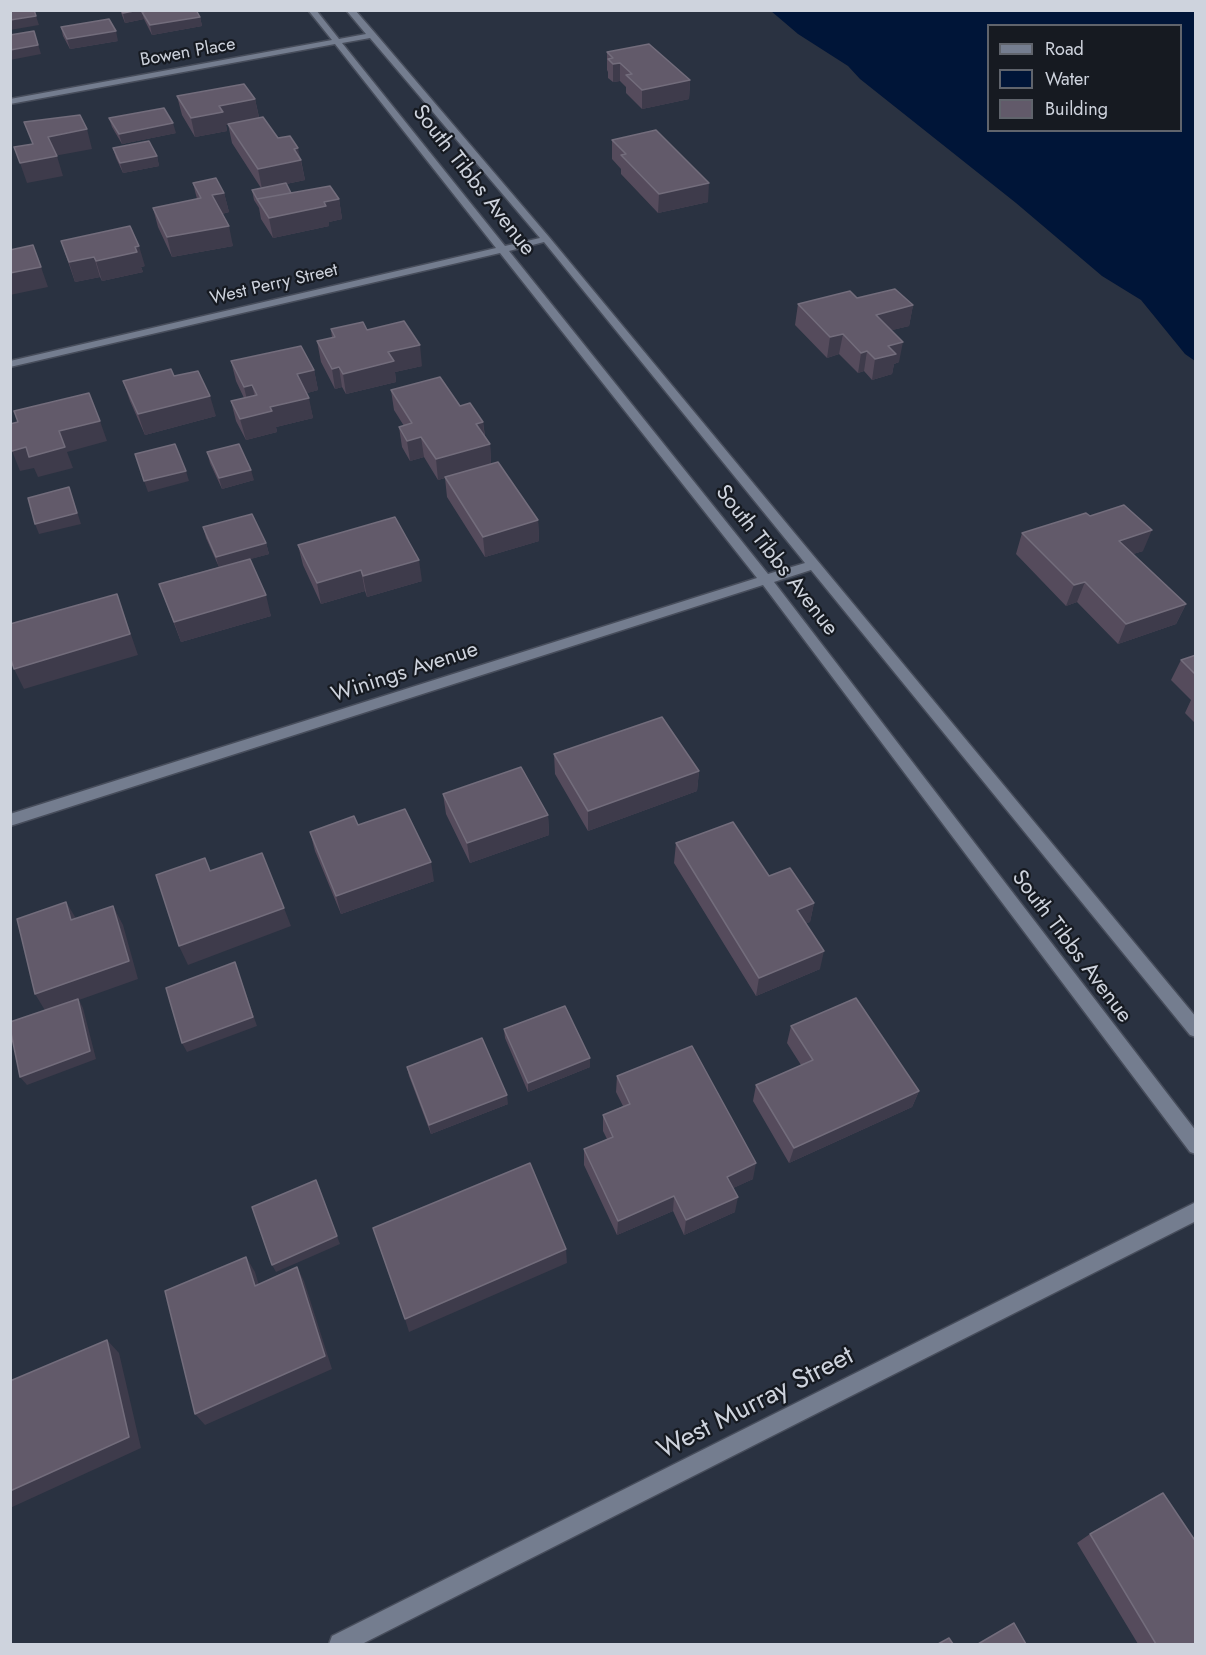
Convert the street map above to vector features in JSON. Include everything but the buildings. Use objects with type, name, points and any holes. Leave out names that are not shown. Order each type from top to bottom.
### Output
[{"type":"street","name":"South Tibbs Avenue","points":[[312,10],[766,580],[1196,1146]]},
{"type":"street","name":"South Tibbs Avenue","points":[[350,10],[546,239],[1196,1030]]},
{"type":"street","name":"Bowen Place","points":[[10,102],[372,36]]},
{"type":"street","name":"West Perry Street","points":[[10,364],[546,239]]},
{"type":"street","name":"Winings Avenue","points":[[10,820],[812,565]]},
{"type":"street","name":"West Murray Street","points":[[340,1644],[1196,1211]]},
{"type":"water","points":[[771,11],[1195,11],[1195,361],[1185,354],[1141,300],[1102,276],[1016,203],[860,79],[848,66],[798,34]]}]
